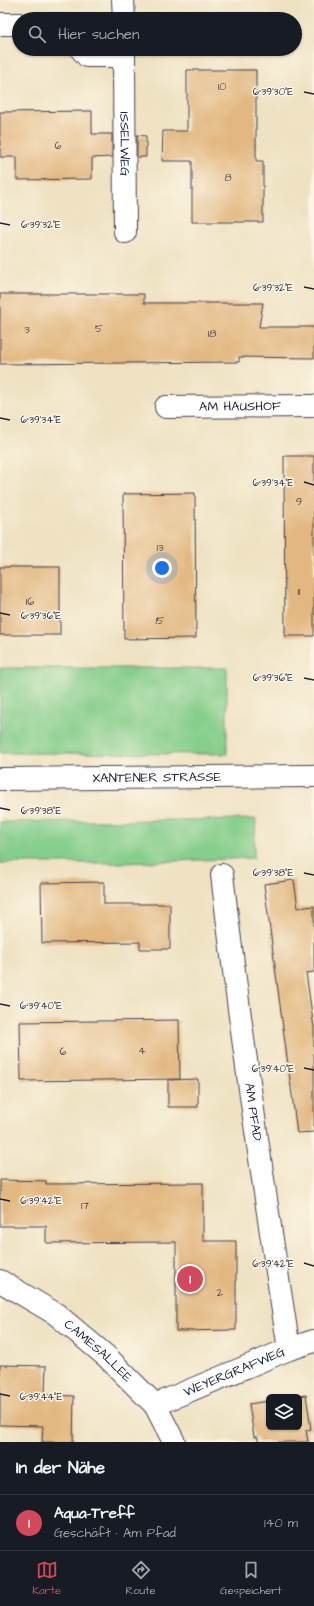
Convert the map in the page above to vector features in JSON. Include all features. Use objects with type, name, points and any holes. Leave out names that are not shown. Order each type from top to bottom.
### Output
[{"type":"street","points":[[123,0],[124,12]]},
{"type":"street","points":[[0,24],[12,24]]},
{"type":"street","name":"ISSELWEG","points":[[124,56],[125,232]]},
{"type":"street","name":"AM HAUSHOF","points":[[166,407],[314,406]]},
{"type":"street","name":"XANTENER STRASSE","points":[[0,779],[314,776]]},
{"type":"street","name":"AM PFAD","points":[[222,875],[246,1070],[289,1349]]},
{"type":"street","name":"CAMESALLEE","points":[[0,1281],[56,1314],[106,1356],[155,1406],[174,1442]]},
{"type":"street","name":"WEYERGRAFWEG","points":[[155,1406],[289,1349],[314,1341]]},
{"type":"green space","points":[[0,668],[227,668],[227,754],[0,753]]},
{"type":"green space","points":[[256,819],[254,858],[123,863],[0,863],[0,822]]},
{"type":"building","points":[[187,70],[256,70],[256,161],[263,161],[263,222],[192,222],[192,161],[162,161],[163,131],[187,131]]},
{"type":"building","points":[[92,111],[92,134],[112,134],[112,157],[92,158],[92,179],[17,180],[17,157],[0,157],[0,112]]},
{"type":"building","points":[[137,135],[146,136],[146,157],[137,157]]},
{"type":"building","points":[[0,294],[144,294],[144,303],[263,303],[259,327],[314,327],[314,358],[239,357],[239,362],[0,364]]},
{"type":"building","points":[[284,456],[314,456],[314,636],[285,636]]},
{"type":"building","points":[[195,493],[196,638],[124,639],[123,494]]},
{"type":"building","points":[[0,567],[60,567],[60,635],[0,635]]},
{"type":"building","points":[[294,880],[298,908],[314,906],[314,972],[306,973],[314,1028],[314,1132],[297,1133],[264,884]]},
{"type":"building","points":[[104,882],[104,904],[170,904],[170,949],[140,949],[140,942],[42,943],[41,883]]},
{"type":"building","points":[[179,1020],[180,1079],[21,1081],[20,1022]]},
{"type":"building","points":[[198,1079],[198,1107],[168,1107],[168,1080]]},
{"type":"building","points":[[0,1180],[46,1181],[46,1184],[203,1183],[203,1241],[236,1241],[236,1330],[176,1331],[176,1242],[46,1243],[46,1226],[0,1226]]},
{"type":"building","points":[[0,1365],[46,1366],[45,1395],[74,1396],[73,1442],[42,1442],[43,1426],[0,1425]]},
{"type":"building","points":[[306,1395],[311,1429],[306,1430],[308,1442],[258,1442],[258,1437],[254,1437],[249,1404],[266,1401],[266,1430],[302,1430],[302,1396]]},
{"type":"place","name":"Aqua-Treff","points":[[190,1279]]}]
